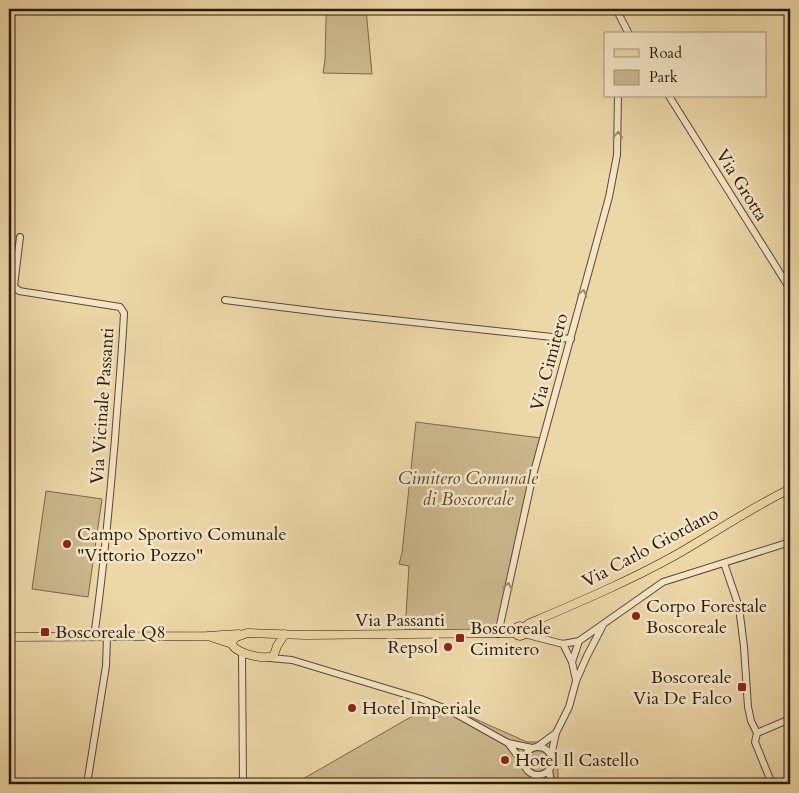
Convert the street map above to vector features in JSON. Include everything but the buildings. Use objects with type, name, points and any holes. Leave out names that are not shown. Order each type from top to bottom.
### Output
[{"type":"main road","name":"Via Carlo Giordano","points":[[524,631],[528,624],[628,580],[674,556],[767,500],[790,489]]},
{"type":"main road","name":"Via Passanti","points":[[9,637],[207,636],[247,633],[498,634],[515,633],[517,627],[524,631]]},
{"type":"main road","points":[[232,644],[234,638],[247,633]]},
{"type":"main road","points":[[260,634],[272,639],[277,648]]},
{"type":"main road","points":[[270,658],[274,655],[285,634]]},
{"type":"main road","name":"Via Passanti","points":[[207,636],[232,644],[233,648],[242,652],[270,658]]},
{"type":"street","points":[[616,9],[628,32]]},
{"type":"street","points":[[622,32],[624,26]]},
{"type":"street","name":"Via Cimitero","points":[[498,634],[532,479],[609,197],[617,154],[618,98]]},
{"type":"street","name":"Via Grotta","points":[[670,98],[790,289]]},
{"type":"street","name":"Via Vicinale Passanti","points":[[20,237],[15,289],[120,307],[124,313],[122,360],[109,505],[100,597],[94,636]]},
{"type":"street","points":[[224,300],[571,339]]},
{"type":"street","points":[[524,631],[563,644],[579,641],[663,582],[790,542]]},
{"type":"street","points":[[724,563],[739,607],[748,707],[751,721],[757,733],[756,742],[772,784]]},
{"type":"street","points":[[551,784],[550,769],[556,734],[569,707],[576,681],[604,624]]},
{"type":"street","points":[[87,784],[106,666],[107,637]]},
{"type":"street","points":[[579,641],[587,656]]},
{"type":"street","points":[[572,662],[579,641]]},
{"type":"street","points":[[563,644],[572,662],[576,681]]},
{"type":"street","points":[[277,648],[292,660]]},
{"type":"street","points":[[242,652],[243,784]]},
{"type":"street","points":[[270,658],[292,660],[421,699],[449,710],[508,743],[546,749],[552,756]]},
{"type":"street","points":[[757,733],[790,719]]},
{"type":"street","points":[[524,764],[525,754],[556,734]]},
{"type":"street","points":[[508,743],[529,772],[545,784]]},
{"type":"street","points":[[533,774],[542,774],[550,769]]},
{"type":"green space","points":[[328,9],[366,9],[372,74],[323,73]]},
{"type":"green space","name":"Cimitero Comunale di Boscoreale","points":[[416,422],[541,438],[497,630],[405,631],[409,566],[399,564],[402,553]]},
{"type":"green space","name":"Campo Sportivo Comunale \"Vittorio Pozzo\"","points":[[46,491],[102,499],[88,597],[32,589]]},
{"type":"green space","points":[[437,702],[527,742],[547,742],[553,748],[558,762],[558,784],[294,784]]},
{"type":"place","name":"Campo Sportivo Comunale \"Vittorio Pozzo\"","points":[[67,544]]},
{"type":"place","name":"Corpo Forestale Boscoreale","points":[[636,616]]},
{"type":"place","name":"Boscoreale Q8","points":[[45,632]]},
{"type":"place","name":"Boscoreale Cimitero","points":[[460,638]]},
{"type":"place","name":"Repsol","points":[[448,647]]},
{"type":"place","name":"Boscoreale Via De Falco","points":[[742,687]]},
{"type":"place","name":"Hotel Imperiale","points":[[352,708]]},
{"type":"place","name":"Hotel Il Castello","points":[[505,760]]}]
